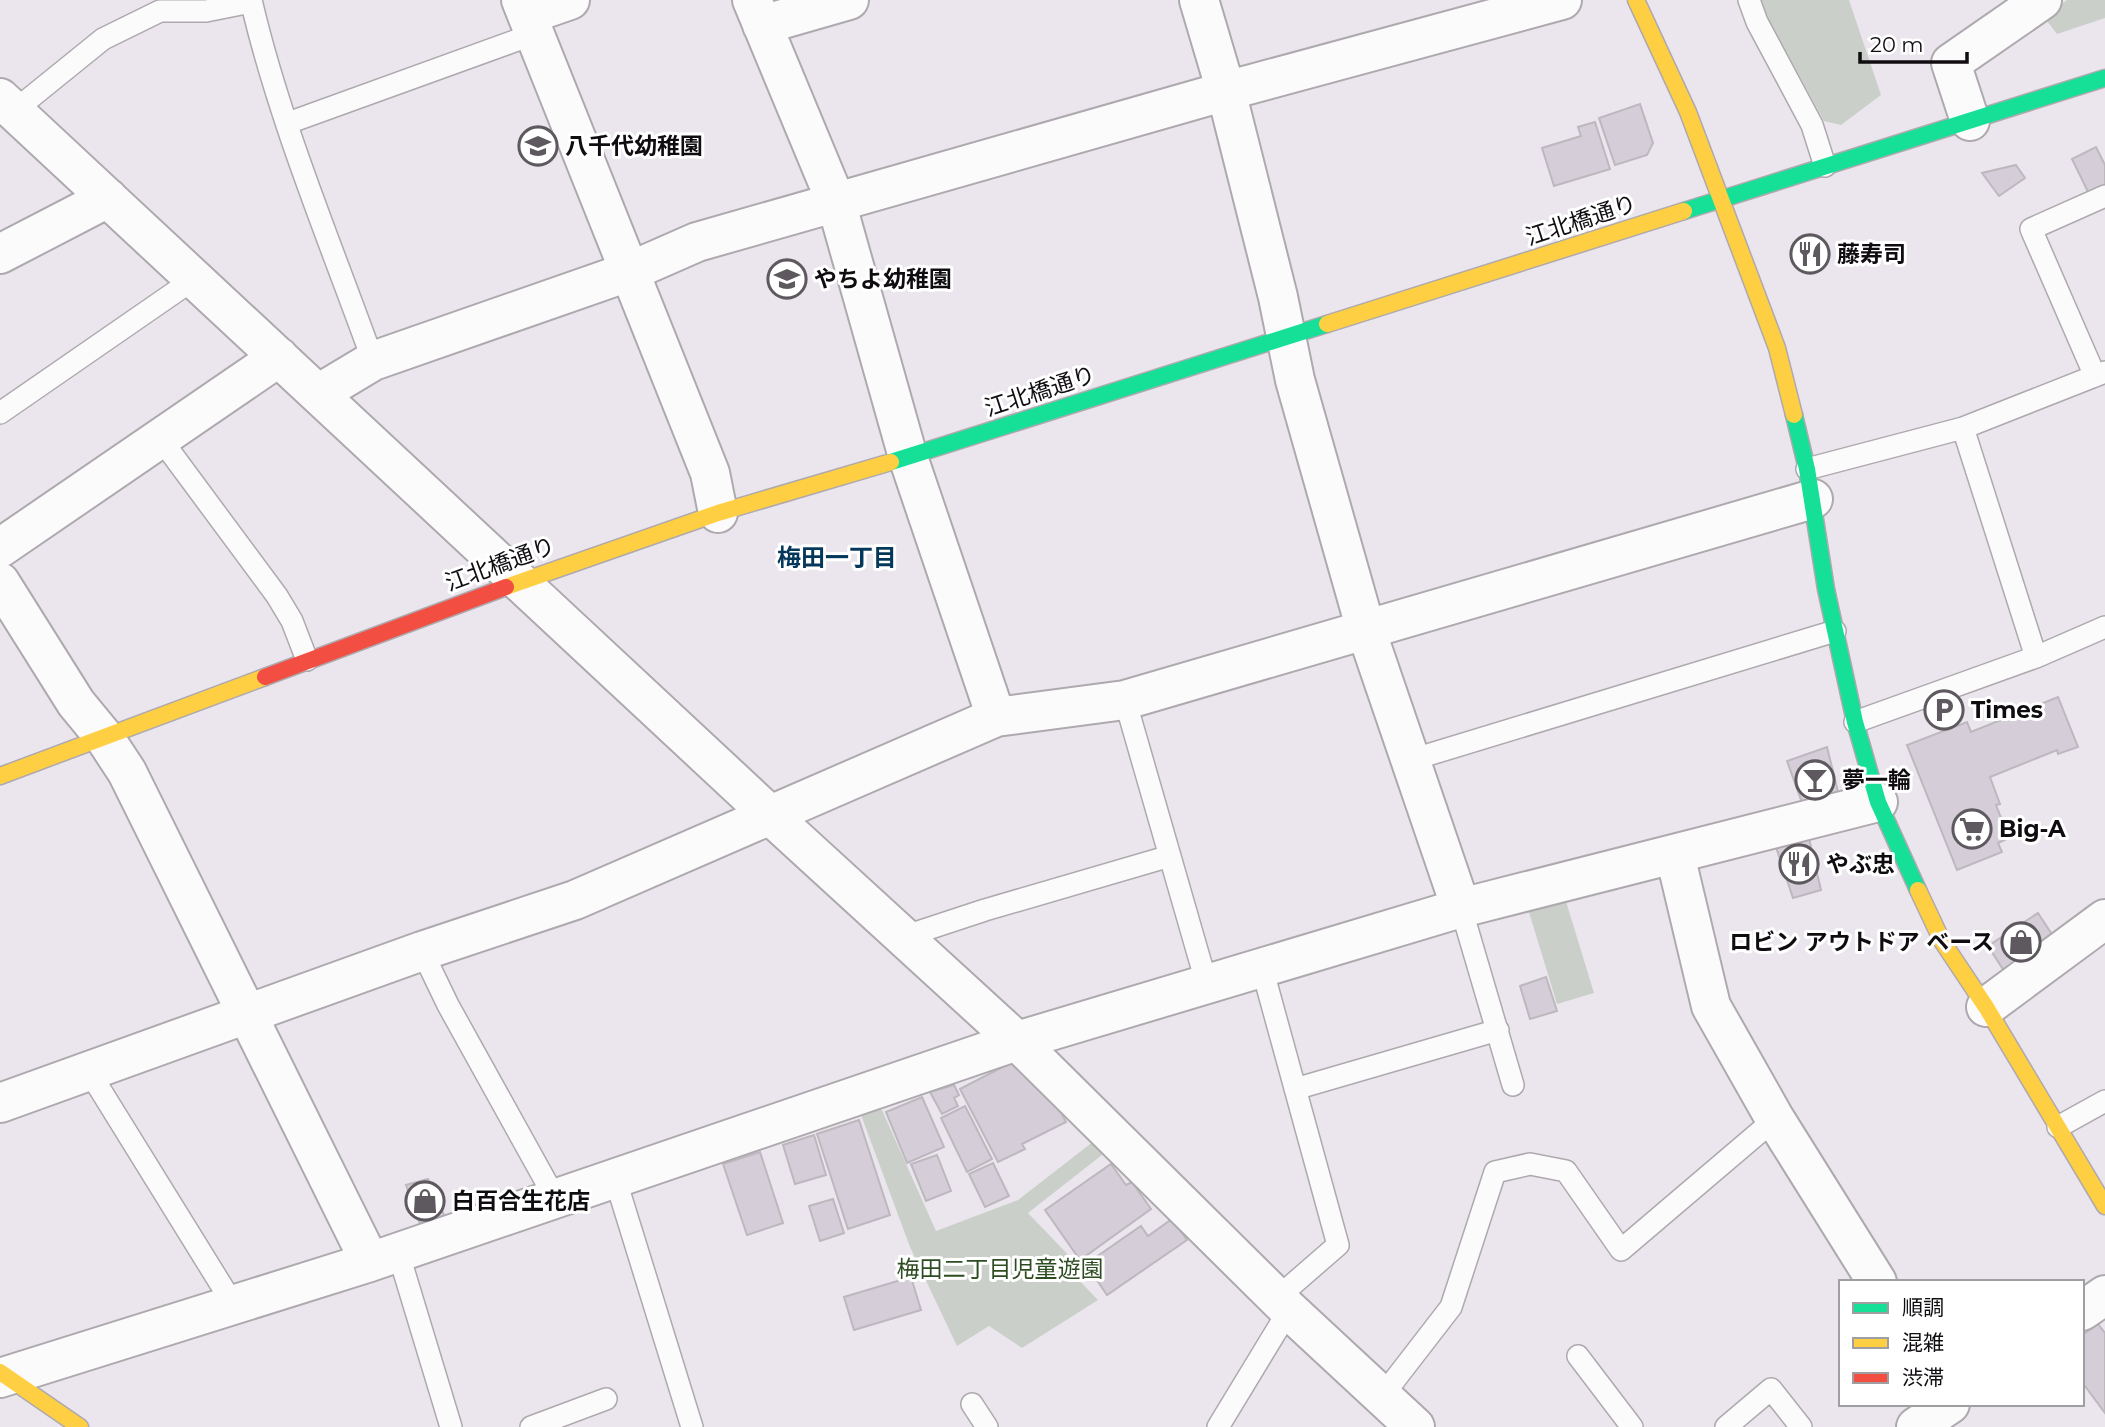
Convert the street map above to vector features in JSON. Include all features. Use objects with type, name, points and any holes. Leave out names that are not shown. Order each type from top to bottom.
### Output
[{"type":"main road","points":[[1636,0],[1688,112],[1777,348],[1810,484],[1826,589],[1855,722],[1878,802],[1942,941],[1986,1007],[2105,1206]]},
{"type":"main road","name":"江北橋通り","points":[[0,776],[520,581],[718,513],[908,457],[2105,78]]},
{"type":"main road","points":[[2,1375],[80,1427]]},
{"type":"street","points":[[570,0],[527,16],[710,472],[718,513]]},
{"type":"street","points":[[849,0],[757,13],[836,202],[908,457],[996,717]]},
{"type":"street","points":[[1199,0],[1226,91],[1278,297],[1295,380],[1366,630],[1461,908]]},
{"type":"street","points":[[318,394],[373,361],[631,271],[697,242],[1226,91],[1562,0]]},
{"type":"street","points":[[1970,121],[1951,63],[2042,0]]},
{"type":"street","points":[[7,104],[771,816],[1017,1041],[1283,1304],[1415,1427]]},
{"type":"street","points":[[0,254],[108,198]]},
{"type":"street","points":[[0,548],[279,357]]},
{"type":"street","points":[[0,1103],[422,951],[575,900],[996,717],[1125,700],[1366,630],[1810,484]]},
{"type":"street","points":[[0,582],[76,703],[104,737],[127,772],[248,1014],[384,1257]]},
{"type":"street","points":[[2,1375],[384,1257],[1017,1041],[1461,908],[1878,802]]},
{"type":"street","points":[[1675,855],[1711,1006],[1775,1119],[1876,1280]]},
{"type":"street","points":[[1986,1007],[2105,919]]},
{"type":"street","points":[[2084,1310],[2105,1295]]},
{"type":"street","points":[[1916,1427],[1947,1406]]},
{"type":"lane","points":[[1749,0],[1757,22],[1812,125],[1825,166]]},
{"type":"lane","points":[[7,104],[60,71],[103,39],[160,10],[206,11],[251,1],[288,123],[373,361]]},
{"type":"lane","points":[[288,123],[527,16]]},
{"type":"lane","points":[[1810,484],[1964,428],[2100,374],[2031,229],[2105,196]]},
{"type":"lane","points":[[0,413],[194,279]]},
{"type":"lane","points":[[1964,428],[2036,657]]},
{"type":"lane","points":[[160,438],[277,596],[292,621],[307,660]]},
{"type":"lane","points":[[1855,722],[2036,657],[2105,627]]},
{"type":"lane","points":[[1411,760],[1835,631]]},
{"type":"lane","points":[[1125,700],[1207,985]]},
{"type":"lane","points":[[903,937],[1170,856]]},
{"type":"lane","points":[[1461,908],[1513,1085]]},
{"type":"lane","points":[[422,951],[448,1005],[555,1198]]},
{"type":"lane","points":[[1218,1427],[1283,1304],[1338,1245],[1262,968]]},
{"type":"lane","points":[[1295,1089],[1497,1030]]},
{"type":"lane","points":[[92,1070],[98,1086],[233,1304]]},
{"type":"lane","points":[[2058,1127],[2105,1101]]},
{"type":"lane","points":[[1383,1395],[1451,1307],[1495,1172],[1530,1164],[1566,1171],[1621,1250],[1775,1119]]},
{"type":"lane","points":[[615,1178],[692,1427]]},
{"type":"lane","points":[[384,1257],[451,1427]]},
{"type":"lane","points":[[1578,1356],[1632,1427]]},
{"type":"lane","points":[[1726,1427],[1771,1389],[1801,1427]]},
{"type":"lane","points":[[531,1427],[606,1399]]},
{"type":"lane","points":[[972,1404],[987,1427]]},
{"type":"green space","points":[[1758,0],[1849,0],[1881,95],[1841,125],[1824,121]]},
{"type":"green space","points":[[2067,0],[2105,0],[2105,18],[2057,34],[2044,17]]},
{"type":"green space","points":[[1565,898],[1594,993],[1557,1004],[1528,909]]},
{"type":"green space","name":"梅田二丁目児童遊園","points":[[881,1108],[936,1231],[1018,1200],[1094,1141],[1107,1151],[1028,1213],[1078,1265],[1074,1275],[1098,1300],[1022,1348],[989,1326],[957,1346],[910,1247],[861,1115]]},
{"type":"building","points":[[1640,104],[1653,143],[1647,155],[1615,165],[1599,118]]},
{"type":"building","points":[[1595,122],[1610,169],[1554,186],[1542,148],[1581,136],[1578,127]]},
{"type":"building","points":[[2096,147],[2105,165],[2105,186],[2089,194],[2072,159]]},
{"type":"building","points":[[2016,165],[2025,178],[1999,196],[1982,173]]},
{"type":"building","points":[[2058,697],[2078,747],[2058,754],[2057,750],[1990,777],[2000,804],[1996,805],[2009,838],[1998,843],[2002,852],[1957,870],[1907,745],[1967,722],[1971,732]]},
{"type":"building","name":"夢一輪","points":[[1827,747],[1840,800],[1805,811],[1787,761]]},
{"type":"building","name":"やぶ忠","points":[[1807,830],[1821,890],[1793,898],[1773,838]]},
{"type":"building","name":"ロビン アウトドア ベース","points":[[2038,913],[2055,939],[2006,974],[1988,946]]},
{"type":"building","points":[[1546,977],[1557,1011],[1530,1019],[1520,986]]},
{"type":"building","points":[[1014,1061],[1057,1104],[1066,1122],[1022,1144],[1025,1149],[998,1162],[960,1089]]},
{"type":"building","points":[[954,1085],[959,1095],[954,1098],[958,1106],[942,1114],[930,1092]]},
{"type":"building","points":[[922,1097],[944,1147],[907,1163],[886,1112]]},
{"type":"building","points":[[965,1106],[992,1159],[967,1172],[941,1118]]},
{"type":"building","points":[[859,1120],[890,1215],[848,1229],[817,1134]]},
{"type":"building","points":[[814,1135],[826,1175],[795,1184],[783,1145]]},
{"type":"building","points":[[760,1152],[783,1223],[747,1235],[723,1164]]},
{"type":"building","points":[[937,1155],[951,1191],[926,1201],[911,1164]]},
{"type":"building","points":[[993,1163],[1009,1196],[985,1207],[969,1174]]},
{"type":"building","points":[[1111,1164],[1126,1185],[1132,1182],[1151,1209],[1080,1260],[1045,1210]]},
{"type":"building","name":"白百合生花店","points":[[428,1179],[445,1217],[420,1224],[406,1185]]},
{"type":"building","points":[[833,1199],[844,1233],[820,1241],[809,1206]]},
{"type":"building","points":[[1172,1219],[1187,1240],[1107,1295],[1086,1264],[1141,1226],[1148,1236]]},
{"type":"building","points":[[911,1277],[921,1310],[854,1330],[844,1297]]},
{"type":"building","points":[[2098,1324],[2105,1333],[2105,1413],[2084,1385],[2084,1334]]},
{"type":"traffic: fast","points":[[1684,211],[2105,78]]},
{"type":"traffic: fast","points":[[891,462],[1327,324]]},
{"type":"traffic: fast","points":[[1794,415],[1807,469],[1826,589],[1855,722],[1878,802],[1918,890]]},
{"type":"traffic: slow","points":[[1636,0],[1688,112],[1777,348],[1794,415]]},
{"type":"traffic: slow","points":[[1327,324],[1684,211]]},
{"type":"traffic: slow","points":[[506,587],[718,513],[891,462]]},
{"type":"traffic: slow","points":[[0,776],[265,677]]},
{"type":"traffic: slow","points":[[1918,890],[1942,941],[1986,1007],[2105,1206]]},
{"type":"traffic: slow","points":[[0,1372],[80,1427]]},
{"type":"traffic: jam","points":[[265,677],[506,587]]},
{"type":"place","name":"八千代幼稚園","points":[[538,146]]},
{"type":"place","name":"藤寿司","points":[[1810,254]]},
{"type":"place","name":"やちよ幼稚園","points":[[787,279]]},
{"type":"place","name":"Times","points":[[1944,710]]},
{"type":"place","name":"夢一輪","points":[[1815,780]]},
{"type":"place","name":"Big-A","points":[[1972,829]]},
{"type":"place","name":"やぶ忠","points":[[1799,864]]},
{"type":"place","name":"ロビン アウトドア ベース","points":[[2021,942]]},
{"type":"place","name":"白百合生花店","points":[[425,1201]]},
{"type":"district","name":"梅田一丁目","points":[[837,557]]}]
